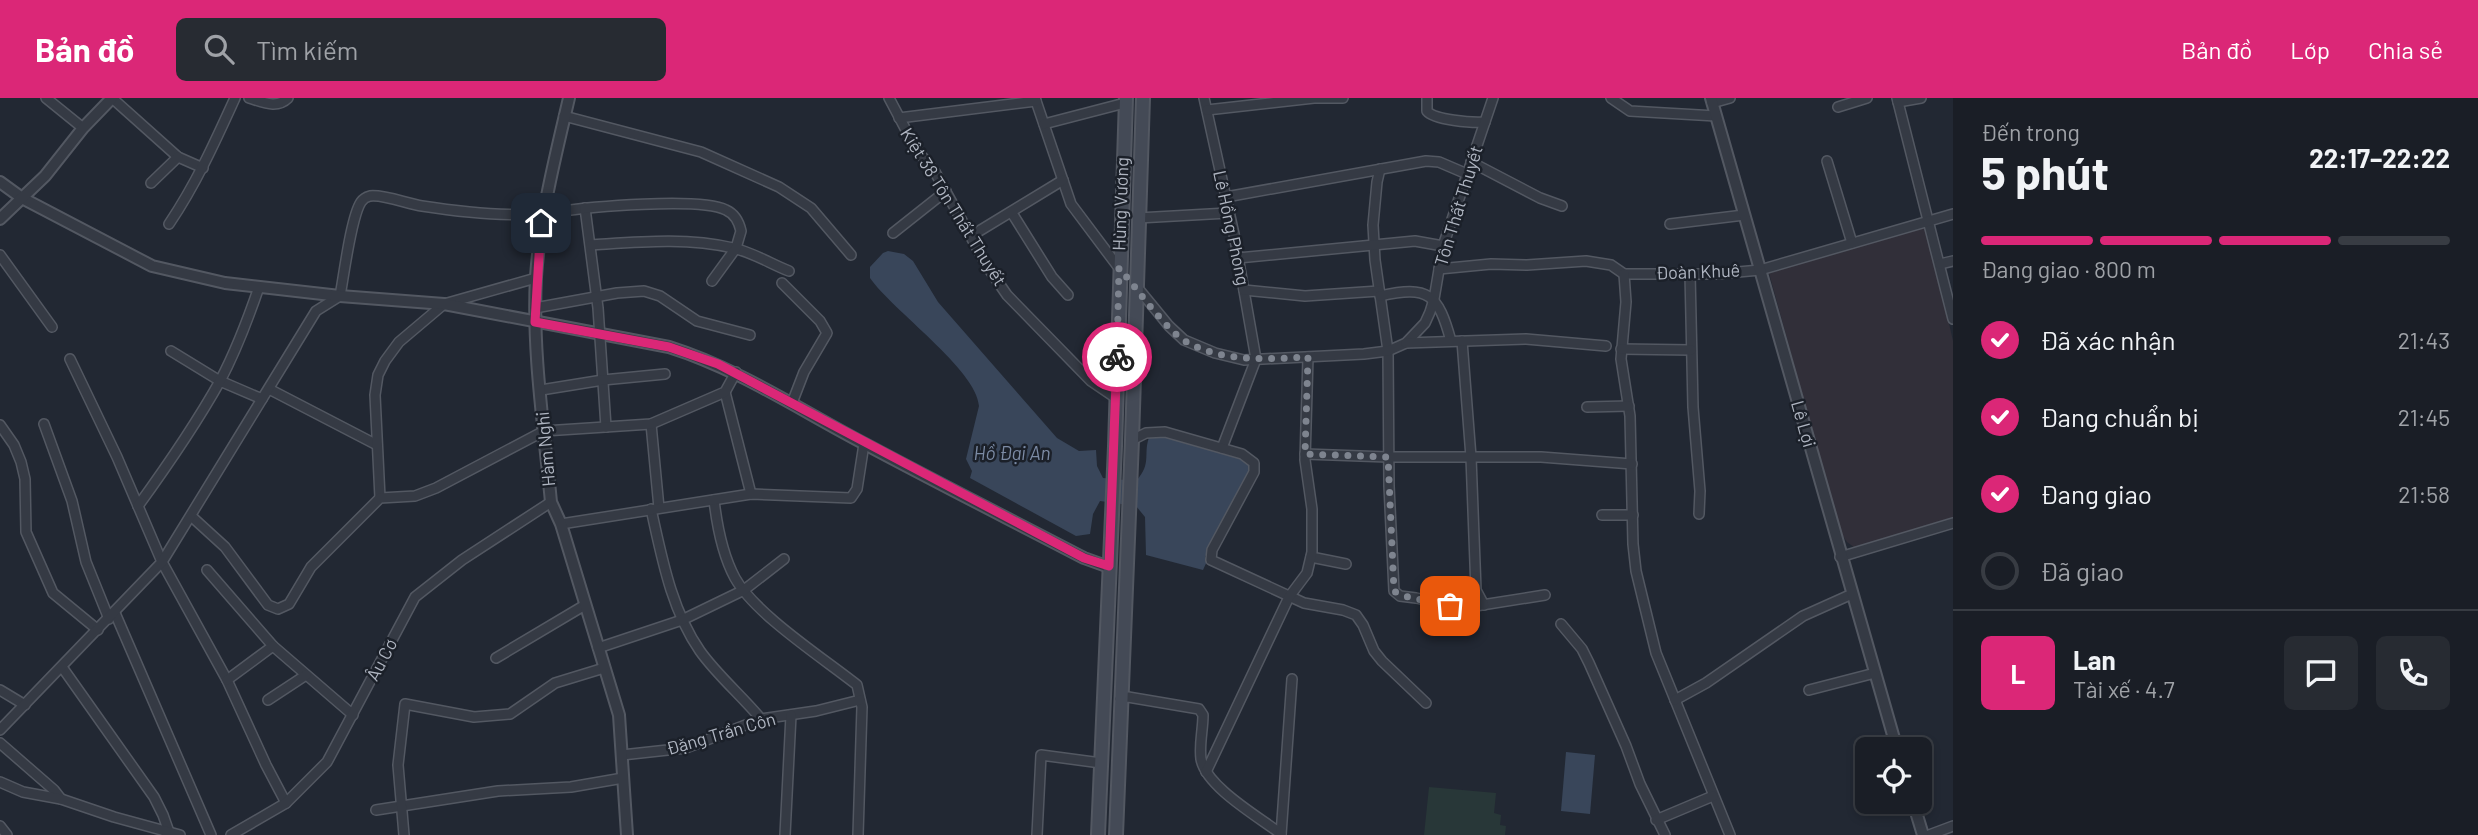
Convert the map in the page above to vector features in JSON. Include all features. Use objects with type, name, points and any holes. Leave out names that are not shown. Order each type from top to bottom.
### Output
[{"type":"main road","points":[[1126,101],[1143,100]]},
{"type":"main road","name":"Hùng Vương","points":[[1126,567],[1143,100]]},
{"type":"main road","name":"Hùng Vương","points":[[1109,566],[1126,101]]},
{"type":"main road","points":[[1119,268],[1136,287]]},
{"type":"main road","points":[[1098,835],[1109,566],[1126,567],[1116,835]]},
{"type":"main road","points":[[1103,699],[1120,699]]},
{"type":"main road","points":[[1101,763],[1118,764]]},
{"type":"street","points":[[46,98],[83,128]]},
{"type":"street","points":[[0,219],[45,176],[83,128],[112,98],[178,157],[203,168]]},
{"type":"street","points":[[169,224],[203,168],[235,98]]},
{"type":"street","points":[[249,98],[282,104],[288,98]]},
{"type":"street","name":"Hàm Nghi","points":[[569,98],[542,214],[535,322],[551,502],[561,524],[619,715],[626,835]]},
{"type":"street","name":"Kiệt 38 Tôn Thất Thuyết","points":[[889,98],[898,118],[946,191],[987,266],[1007,295],[1091,381],[1116,398]]},
{"type":"street","name":"Lê Hồng Phong","points":[[1204,98],[1226,197],[1256,359]]},
{"type":"street","points":[[1207,110],[1314,98],[1343,98]]},
{"type":"street","points":[[1427,98],[1427,111],[1432,116],[1485,122]]},
{"type":"street","name":"Tôn Thất Thuyết","points":[[1136,287],[1184,340],[1215,353],[1244,359],[1388,351],[1406,342],[1425,323],[1434,299],[1443,246],[1493,98]]},
{"type":"street","points":[[1611,98],[1630,111],[1716,116]]},
{"type":"street","points":[[1712,100],[1730,98]]},
{"type":"street","points":[[1838,107],[1867,98]]},
{"type":"street","points":[[1921,98],[1897,100],[1952,315]]},
{"type":"street","points":[[898,118],[1036,100],[1072,204],[1119,268]]},
{"type":"street","name":"Lê Lợi","points":[[1712,100],[1840,557],[1894,737]]},
{"type":"street","points":[[1044,124],[1126,101]]},
{"type":"street","points":[[564,116],[701,152],[779,187],[811,208],[851,255]]},
{"type":"street","points":[[151,183],[178,157]]},
{"type":"street","points":[[1226,197],[1426,161],[1439,162],[1467,174]]},
{"type":"street","points":[[1827,161],[1852,243]]},
{"type":"street","points":[[1471,162],[1540,198],[1562,206]]},
{"type":"street","points":[[1380,169],[1374,209],[1374,244],[1388,351],[1388,457],[1394,591],[1400,596],[1463,608],[1545,595]]},
{"type":"street","points":[[971,236],[1063,180]]},
{"type":"street","points":[[0,182],[22,198],[152,266],[225,283],[444,304],[669,347],[736,372],[864,444],[1084,558],[1109,566]]},
{"type":"street","points":[[892,233],[946,191]]},
{"type":"street","points":[[0,730],[4,719],[25,705],[162,562],[316,311],[340,296],[359,205],[369,196],[467,211],[542,214],[585,208],[683,204],[726,209],[735,216],[741,226],[741,235],[736,248],[712,281]]},
{"type":"street","points":[[585,208],[597,297],[606,427]]},
{"type":"street","points":[[1012,212],[1052,277],[1068,295]]},
{"type":"street","points":[[1138,218],[1228,213]]},
{"type":"street","name":"Đoàn Khuê","points":[[1439,270],[1490,264],[1527,265],[1586,261],[1611,265],[1624,274],[1759,270],[1953,214]]},
{"type":"street","points":[[1670,224],[1744,215]]},
{"type":"street","points":[[591,245],[665,240],[693,242],[736,248],[789,271]]},
{"type":"street","points":[[1238,258],[1415,241],[1443,246]]},
{"type":"street","points":[[0,255],[52,327]]},
{"type":"street","points":[[1940,264],[1953,261]]},
{"type":"street","points":[[1624,274],[1626,302],[1621,349],[1622,373],[1629,407],[1636,571],[1656,653],[1730,835]]},
{"type":"street","points":[[1690,274],[1699,514]]},
{"type":"street","points":[[380,498],[376,395],[380,368],[399,342],[444,304],[536,278]]},
{"type":"street","points":[[782,284],[827,330],[804,372],[792,404]]},
{"type":"street","points":[[138,506],[220,381],[241,338],[259,287]]},
{"type":"street","points":[[1244,290],[1305,296],[1417,291],[1434,299],[1443,315],[1451,341]]},
{"type":"street","points":[[536,308],[632,291],[653,293],[697,321],[750,335]]},
{"type":"street","points":[[1406,342],[1526,339],[1606,346]]},
{"type":"street","points":[[1462,341],[1471,457],[1476,590],[1484,605]]},
{"type":"street","points":[[1621,349],[1691,350]]},
{"type":"street","points":[[171,351],[220,381],[262,399]]},
{"type":"street","points":[[1206,772],[1289,597],[1307,573],[1311,557],[1312,509],[1305,454],[1308,357]]},
{"type":"street","points":[[70,359],[162,562],[227,680],[286,803]]},
{"type":"street","points":[[1222,448],[1256,359]]},
{"type":"street","points":[[191,516],[225,547],[265,603],[278,608],[289,604],[320,558],[380,498],[415,496],[436,488],[544,431],[651,424],[724,392],[736,372]]},
{"type":"street","points":[[541,390],[664,374]]},
{"type":"street","points":[[269,389],[377,445]]},
{"type":"street","points":[[724,392],[751,494]]},
{"type":"street","points":[[1587,407],[1629,407]]},
{"type":"street","points":[[44,424],[72,501],[86,562],[211,835]]},
{"type":"street","points":[[651,424],[655,509],[664,570],[682,620],[701,652],[761,719]]},
{"type":"street","points":[[0,425],[21,462],[25,479],[26,532],[53,593],[98,630]]},
{"type":"street","points":[[1132,440],[1146,433],[1165,432],[1250,458],[1254,463],[1254,472],[1212,550],[1211,560],[1304,603],[1356,615],[1374,651],[1426,703]]},
{"type":"street","points":[[561,524],[751,494],[852,498],[857,489],[864,444]]},
{"type":"street","points":[[1305,454],[1541,457],[1632,464]]},
{"type":"street","points":[[714,500],[724,550],[735,578],[744,590],[760,608],[857,685],[860,700],[858,835]]},
{"type":"street","name":"Âu Cơ","points":[[231,835],[286,803],[327,762],[415,597],[463,560],[551,502]]},
{"type":"street","points":[[1602,515],[1633,515]]},
{"type":"street","points":[[1840,557],[1953,523]]},
{"type":"street","points":[[1311,557],[1346,564]]},
{"type":"street","points":[[598,648],[682,620],[744,590],[783,559]]},
{"type":"street","points":[[207,570],[273,646],[353,715]]},
{"type":"street","points":[[1675,700],[1706,684],[1803,616],[1852,594]]},
{"type":"street","points":[[496,658],[585,605]]},
{"type":"street","points":[[1561,624],[1582,649],[1589,663],[1665,835]]},
{"type":"street","points":[[227,680],[273,646]]},
{"type":"street","points":[[62,667],[154,796],[163,814],[167,833]]},
{"type":"street","points":[[404,835],[398,765],[405,704],[474,717],[510,714],[555,683],[604,668]]},
{"type":"street","points":[[1809,690],[1875,673]]},
{"type":"street","points":[[268,700],[306,675]]},
{"type":"street","points":[[1281,835],[1292,679]]},
{"type":"street","points":[[0,690],[25,705]]},
{"type":"street","points":[[1120,699],[1128,697],[1199,709],[1203,715],[1200,752],[1206,772],[1227,794],[1281,835]]},
{"type":"street","name":"Đặng Trần Côn","points":[[622,755],[685,748],[761,719],[816,711],[860,700]]},
{"type":"street","points":[[785,835],[791,715]]},
{"type":"street","points":[[0,743],[61,799]]},
{"type":"street","points":[[1037,835],[1041,755],[1101,763]]},
{"type":"street","points":[[376,810],[498,791],[570,787],[623,778]]},
{"type":"street","points":[[0,782],[23,792],[61,799],[180,835]]},
{"type":"street","points":[[1657,820],[1713,796]]},
{"type":"street","points":[[1917,814],[1923,835]]},
{"type":"street","points":[[0,826],[7,835]]},
{"type":"street","points":[[1928,835],[1953,826]]},
{"type":"shaded area","points":[[1927,226],[1953,341],[1953,517],[1855,548],[1840,532],[1769,273]]},
{"type":"shaded area","points":[[1429,787],[1496,793],[1494,813],[1501,815],[1500,825],[1506,826],[1505,835],[1424,835]]},
{"type":"water","name":"Hồ Đại An","points":[[888,251],[904,254],[913,261],[938,302],[1057,438],[1079,451],[1096,450],[1097,466],[1103,478],[1136,481],[1146,463],[1150,435],[1156,432],[1250,455],[1255,464],[1205,557],[1208,559],[1203,570],[1146,555],[1145,517],[1136,506],[1100,501],[1093,514],[1090,534],[1076,536],[970,478],[972,471],[966,459],[979,406],[975,391],[949,358],[870,278],[870,267]]},
{"type":"water","points":[[1566,752],[1595,755],[1590,814],[1561,811]]},
{"type":"way so far","points":[[1117,357],[1119,268],[1184,340],[1215,353],[1244,359],[1308,357],[1305,454],[1388,457],[1394,591],[1400,596],[1450,606]]},
{"type":"route","points":[[541,223],[535,322],[669,347],[718,364],[864,444],[1084,558],[1109,566],[1117,357]]}]
